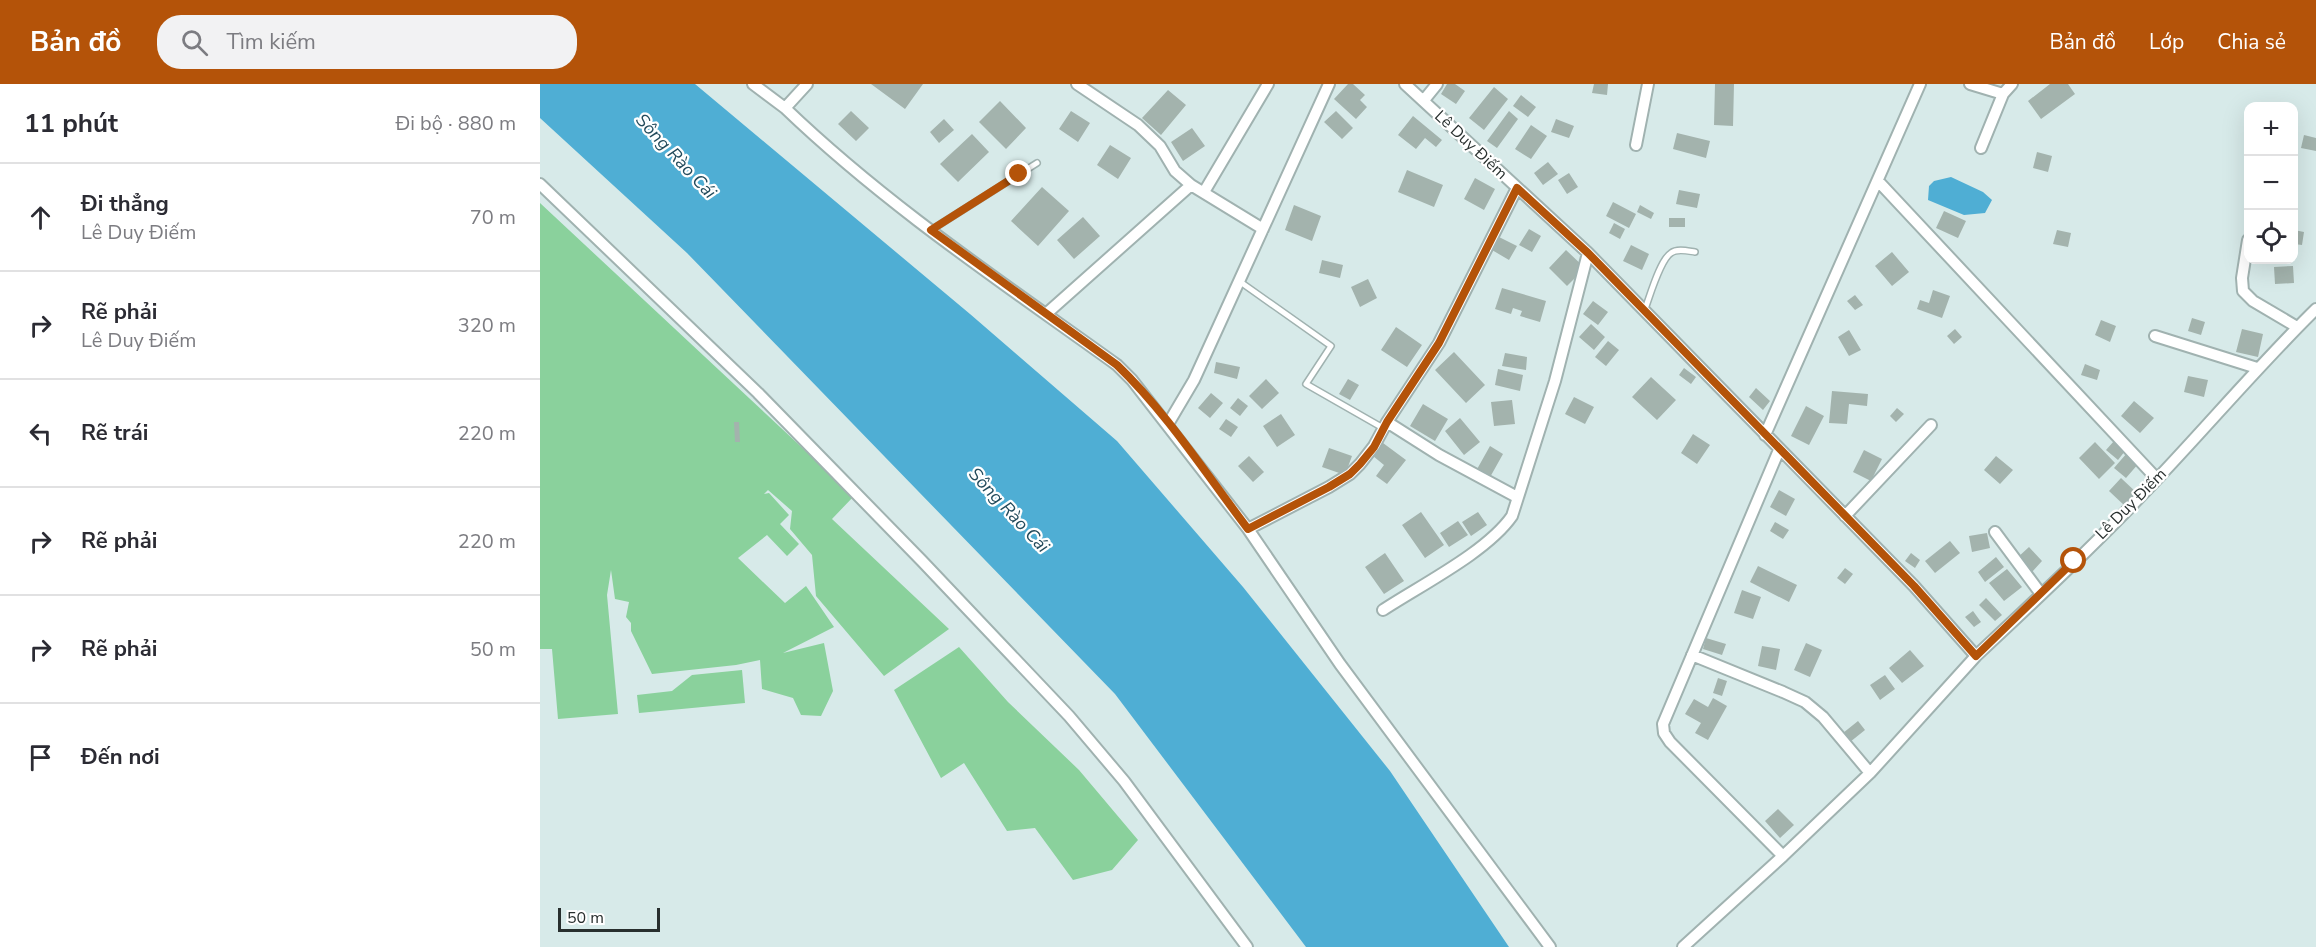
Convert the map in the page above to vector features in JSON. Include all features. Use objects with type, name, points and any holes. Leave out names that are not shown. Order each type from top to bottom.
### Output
[{"type":"street","points":[[753,84],[785,108],[831,152],[897,206],[1117,365],[1132,380],[1248,529],[1340,664],[1550,947]]},
{"type":"street","points":[[785,108],[807,84]]},
{"type":"street","points":[[1077,84],[1138,125],[1160,146],[1175,171],[1191,185],[1263,229]]},
{"type":"street","points":[[1204,192],[1268,84]]},
{"type":"street","points":[[1168,424],[1194,380],[1329,84]]},
{"type":"street","name":"Lê Duy Điếm","points":[[1405,84],[1588,253],[1914,586],[1976,656],[2157,479],[2257,368],[2316,309]]},
{"type":"street","points":[[1424,100],[1437,84]]},
{"type":"street","points":[[1636,145],[1648,84]]},
{"type":"street","points":[[1765,435],[1920,84]]},
{"type":"street","points":[[1970,84],[2003,94]]},
{"type":"street","points":[[1981,148],[2003,94],[2012,84]]},
{"type":"street","points":[[1878,181],[2157,479]]},
{"type":"street","points":[[540,184],[758,393],[1069,716],[1124,781],[1247,947]]},
{"type":"street","points":[[1046,314],[1191,185]]},
{"type":"street","points":[[1248,529],[1350,474],[1374,447],[1385,425],[1439,343],[1517,188]]},
{"type":"street","points":[[1383,610],[1494,538],[1512,516],[1554,381],[1588,253]]},
{"type":"street","points":[[2244,264],[2243,291],[2253,301],[2297,327]]},
{"type":"street","points":[[2155,336],[2257,368]]},
{"type":"street","points":[[1385,425],[1517,497]]},
{"type":"street","points":[[1845,516],[1931,425]]},
{"type":"street","points":[[1779,450],[1663,724],[1664,733],[1783,856]]},
{"type":"street","points":[[1995,532],[2041,594]]},
{"type":"street","points":[[1692,655],[1805,702],[1823,717],[1870,773]]},
{"type":"street","points":[[1683,947],[1870,773],[1976,656]]},
{"type":"lane","points":[[931,230],[1037,163]]},
{"type":"lane","points":[[1644,311],[1663,264],[1671,253],[1678,250],[1695,252]]},
{"type":"lane","points":[[1239,281],[1332,346],[1306,384],[1385,425]]},
{"type":"green space","points":[[540,203],[854,496],[832,519],[949,629],[884,676],[816,596],[812,555],[790,529],[792,511],[768,490],[764,494],[769,493],[789,515],[780,524],[799,544],[787,556],[767,535],[738,558],[785,603],[806,586],[834,627],[783,653],[824,643],[833,691],[821,716],[801,715],[793,698],[762,689],[760,660],[736,665],[652,674],[631,631],[631,623],[626,617],[629,602],[615,599],[611,570],[607,595],[618,714],[558,719],[552,649],[540,649]]},
{"type":"green space","points":[[959,647],[1008,702],[1079,770],[1138,840],[1112,870],[1073,880],[1035,828],[1007,831],[964,763],[941,778],[894,690]]},
{"type":"green space","points":[[742,670],[745,703],[639,713],[637,695],[672,691],[692,675]]},
{"type":"water","name":"Sông Rào Cái","points":[[540,84],[695,84],[970,314],[1117,441],[1243,587],[1390,771],[1509,947],[1306,947],[1115,694],[687,253],[540,118]]},
{"type":"water","points":[[1951,177],[1983,192],[1992,200],[1985,213],[1964,215],[1928,200],[1929,186],[1934,181]]},
{"type":"building","points":[[871,84],[923,84],[905,109]]},
{"type":"building","points":[[1348,84],[1353,84],[1365,95],[1360,100],[1367,107],[1356,119],[1334,99]]},
{"type":"building","points":[[1447,84],[1455,84],[1465,91],[1456,104],[1441,94]]},
{"type":"building","points":[[1594,84],[1608,84],[1607,95],[1592,93]]},
{"type":"building","points":[[1715,84],[1734,84],[1733,126],[1714,125]]},
{"type":"building","points":[[2050,84],[2068,84],[2075,94],[2041,119],[2028,101]]},
{"type":"building","points":[[1494,87],[1508,99],[1484,130],[1469,118]]},
{"type":"building","points":[[1168,90],[1186,105],[1161,135],[1142,118]]},
{"type":"building","points":[[1521,95],[1536,107],[1528,117],[1513,106]]},
{"type":"building","points":[[1000,101],[1026,128],[1006,149],[979,122]]},
{"type":"building","points":[[851,111],[869,128],[856,141],[838,124]]},
{"type":"building","points":[[1071,111],[1090,123],[1078,142],[1059,129]]},
{"type":"building","points":[[1336,111],[1353,128],[1342,139],[1324,122]]},
{"type":"building","points":[[1509,111],[1518,119],[1497,148],[1487,141]]},
{"type":"building","points":[[1413,116],[1442,140],[1436,147],[1425,138],[1416,149],[1398,135]]},
{"type":"building","points":[[944,119],[954,130],[939,143],[930,132]]},
{"type":"building","points":[[1556,119],[1574,126],[1569,138],[1551,132]]},
{"type":"building","points":[[1531,125],[1547,136],[1531,159],[1515,149]]},
{"type":"building","points":[[1192,128],[1205,146],[1183,161],[1171,142]]},
{"type":"building","points":[[1677,133],[1710,141],[1706,158],[1673,149]]},
{"type":"building","points":[[972,134],[989,152],[958,182],[940,164]]},
{"type":"building","points":[[2304,135],[2316,138],[2316,151],[2301,148]]},
{"type":"building","points":[[1110,145],[1131,158],[1118,179],[1097,165]]},
{"type":"building","points":[[2037,152],[2052,156],[2048,172],[2033,168]]},
{"type":"building","points":[[1548,162],[1558,174],[1543,185],[1534,173]]},
{"type":"building","points":[[1407,170],[1443,185],[1434,207],[1398,192]]},
{"type":"building","points":[[1569,173],[1578,187],[1567,194],[1558,180]]},
{"type":"building","points":[[1475,178],[1495,189],[1484,210],[1464,199]]},
{"type":"building","points":[[1042,187],[1069,211],[1038,246],[1011,221]]},
{"type":"building","points":[[1679,190],[1700,194],[1697,208],[1676,204]]},
{"type":"building","points":[[1613,202],[1636,214],[1629,228],[1606,216]]},
{"type":"building","points":[[1294,205],[1321,216],[1312,241],[1285,230]]},
{"type":"building","points":[[1640,205],[1654,213],[1651,219],[1637,212]]},
{"type":"building","points":[[1944,211],[1966,221],[1958,238],[1936,228]]},
{"type":"building","points":[[1083,217],[1100,236],[1074,259],[1057,240]]},
{"type":"building","points":[[1669,218],[1685,218],[1685,227],[1669,227]]},
{"type":"building","points":[[1614,223],[1625,229],[1620,239],[1609,233]]},
{"type":"building","points":[[1529,229],[1541,236],[1532,252],[1519,245]]},
{"type":"building","points":[[2057,230],[2071,233],[2068,247],[2053,244]]},
{"type":"building","points":[[2298,231],[2304,232],[2302,245],[2298,244]]},
{"type":"building","points":[[1499,237],[1517,246],[1509,260],[1492,250]]},
{"type":"building","points":[[1631,245],[1649,254],[1642,270],[1623,261]]},
{"type":"building","points":[[1566,250],[1585,268],[1567,286],[1549,268]]},
{"type":"building","points":[[1892,252],[1909,272],[1892,286],[1875,266]]},
{"type":"building","points":[[1322,260],[1343,265],[1340,278],[1319,273]]},
{"type":"building","points":[[2293,266],[2294,283],[2275,284],[2274,267]]},
{"type":"building","points":[[1368,279],[1377,298],[1360,307],[1351,287]]},
{"type":"building","points":[[1502,288],[1546,301],[1540,322],[1520,316],[1522,311],[1513,308],[1511,314],[1495,309]]},
{"type":"building","points":[[1933,290],[1950,296],[1942,318],[1917,309],[1920,300],[1929,303]]},
{"type":"building","points":[[1855,295],[1863,305],[1855,310],[1847,301]]},
{"type":"building","points":[[1593,301],[1608,312],[1598,325],[1583,314]]},
{"type":"building","points":[[2192,318],[2205,322],[2201,335],[2188,331]]},
{"type":"building","points":[[2101,320],[2116,326],[2110,342],[2095,335]]},
{"type":"building","points":[[1591,324],[1605,337],[1594,350],[1579,337]]},
{"type":"building","points":[[1396,327],[1422,345],[1407,367],[1381,350]]},
{"type":"building","points":[[1955,329],[1962,337],[1954,344],[1947,336]]},
{"type":"building","points":[[2242,329],[2263,334],[2258,357],[2236,352]]},
{"type":"building","points":[[1849,330],[1861,350],[1849,356],[1838,337]]},
{"type":"building","points":[[1608,341],[1619,350],[1606,366],[1595,357]]},
{"type":"building","points":[[1454,352],[1485,385],[1466,403],[1435,370]]},
{"type":"building","points":[[1505,353],[1527,357],[1526,370],[1502,366]]},
{"type":"building","points":[[1216,362],[1240,367],[1237,379],[1214,373]]},
{"type":"building","points":[[2085,364],[2100,370],[2097,380],[2081,375]]},
{"type":"building","points":[[1684,368],[1696,377],[1691,384],[1679,375]]},
{"type":"building","points":[[1498,369],[1523,375],[1520,391],[1495,385]]},
{"type":"building","points":[[2188,376],[2208,380],[2204,397],[2184,392]]},
{"type":"building","points":[[1651,377],[1676,400],[1657,420],[1632,397]]},
{"type":"building","points":[[1266,379],[1279,393],[1262,409],[1249,396]]},
{"type":"building","points":[[1348,379],[1359,385],[1350,400],[1339,394]]},
{"type":"building","points":[[1756,388],[1770,401],[1763,410],[1749,397]]},
{"type":"building","points":[[1832,391],[1868,394],[1867,406],[1849,404],[1847,424],[1829,423]]},
{"type":"building","points":[[1211,393],[1223,403],[1210,418],[1198,408]]},
{"type":"building","points":[[1574,397],[1594,407],[1585,424],[1565,414]]},
{"type":"building","points":[[1238,398],[1248,406],[1240,416],[1230,408]]},
{"type":"building","points":[[1512,400],[1515,424],[1494,426],[1491,402]]},
{"type":"building","points":[[2134,401],[2154,418],[2140,433],[2121,416]]},
{"type":"building","points":[[1423,404],[1448,419],[1435,441],[1410,426]]},
{"type":"building","points":[[1806,406],[1824,416],[1809,445],[1791,436]]},
{"type":"building","points":[[1897,408],[1904,414],[1896,422],[1890,416]]},
{"type":"building","points":[[1281,414],[1295,435],[1277,447],[1263,426]]},
{"type":"building","points":[[1460,418],[1480,442],[1464,455],[1445,431]]},
{"type":"building","points":[[1226,419],[1238,427],[1231,437],[1219,429]]},
{"type":"building","points":[[734,422],[739,422],[740,442],[735,442]]},
{"type":"building","points":[[1693,434],[1710,445],[1697,464],[1681,453]]},
{"type":"building","points":[[2114,441],[2125,451],[2118,460],[2106,450]]},
{"type":"building","points":[[2095,442],[2115,463],[2099,479],[2079,458]]},
{"type":"building","points":[[1383,443],[1406,460],[1387,484],[1376,476],[1384,465],[1373,456]]},
{"type":"building","points":[[1490,446],[1503,454],[1489,479],[1476,471]]},
{"type":"building","points":[[1329,448],[1352,456],[1345,475],[1322,467]]},
{"type":"building","points":[[1864,450],[1882,459],[1871,481],[1853,472]]},
{"type":"building","points":[[2127,453],[2139,463],[2126,478],[2114,468]]},
{"type":"building","points":[[1249,456],[1264,472],[1253,482],[1238,466]]},
{"type":"building","points":[[1996,456],[2013,470],[2000,484],[1984,470]]},
{"type":"building","points":[[2121,478],[2138,494],[2126,507],[2109,491]]},
{"type":"building","points":[[1779,490],[1795,499],[1786,516],[1770,507]]},
{"type":"building","points":[[1421,512],[1444,545],[1425,558],[1402,525]]},
{"type":"building","points":[[1478,512],[1487,525],[1471,536],[1462,522]]},
{"type":"building","points":[[1458,521],[1468,535],[1449,547],[1440,533]]},
{"type":"building","points":[[1775,522],[1789,530],[1783,539],[1770,531]]},
{"type":"building","points":[[1987,533],[1990,548],[1972,552],[1969,536]]},
{"type":"building","points":[[1950,541],[1960,553],[1935,573],[1925,561]]},
{"type":"building","points":[[2029,547],[2042,561],[2031,573],[2017,558]]},
{"type":"building","points":[[1385,553],[1404,581],[1384,594],[1365,567]]},
{"type":"building","points":[[1911,553],[1920,560],[1915,568],[1905,561]]},
{"type":"building","points":[[1996,557],[2004,567],[1985,582],[1978,572]]},
{"type":"building","points":[[1758,566],[1797,585],[1789,602],[1750,582]]},
{"type":"building","points":[[1845,568],[1853,574],[1845,584],[1837,578]]},
{"type":"building","points":[[2007,569],[2022,587],[2004,601],[1989,583]]},
{"type":"building","points":[[1742,590],[1761,597],[1753,619],[1734,613]]},
{"type":"building","points":[[1986,598],[2002,615],[1995,621],[1979,605]]},
{"type":"building","points":[[1973,611],[1981,622],[1974,627],[1965,617]]},
{"type":"building","points":[[1706,638],[1726,644],[1722,655],[1703,649]]},
{"type":"building","points":[[1806,643],[1822,650],[1810,677],[1794,670]]},
{"type":"building","points":[[1762,646],[1780,649],[1776,670],[1758,666]]},
{"type":"building","points":[[1910,650],[1924,666],[1902,683],[1889,668]]},
{"type":"building","points":[[1885,675],[1895,689],[1880,700],[1870,685]]},
{"type":"building","points":[[1718,678],[1727,681],[1722,696],[1713,693]]},
{"type":"building","points":[[1713,698],[1727,706],[1708,740],[1695,733],[1701,723],[1685,714],[1694,699],[1708,707]]},
{"type":"building","points":[[1858,721],[1865,730],[1850,742],[1843,733]]},
{"type":"building","points":[[1778,809],[1794,825],[1780,838],[1765,821]]},
{"type":"route","points":[[1019,174],[931,230],[1117,365],[1168,424],[1248,529],[1350,474],[1374,447],[1387,422],[1439,343],[1517,188],[1588,253],[1914,586],[1976,656],[2074,561]]}]
